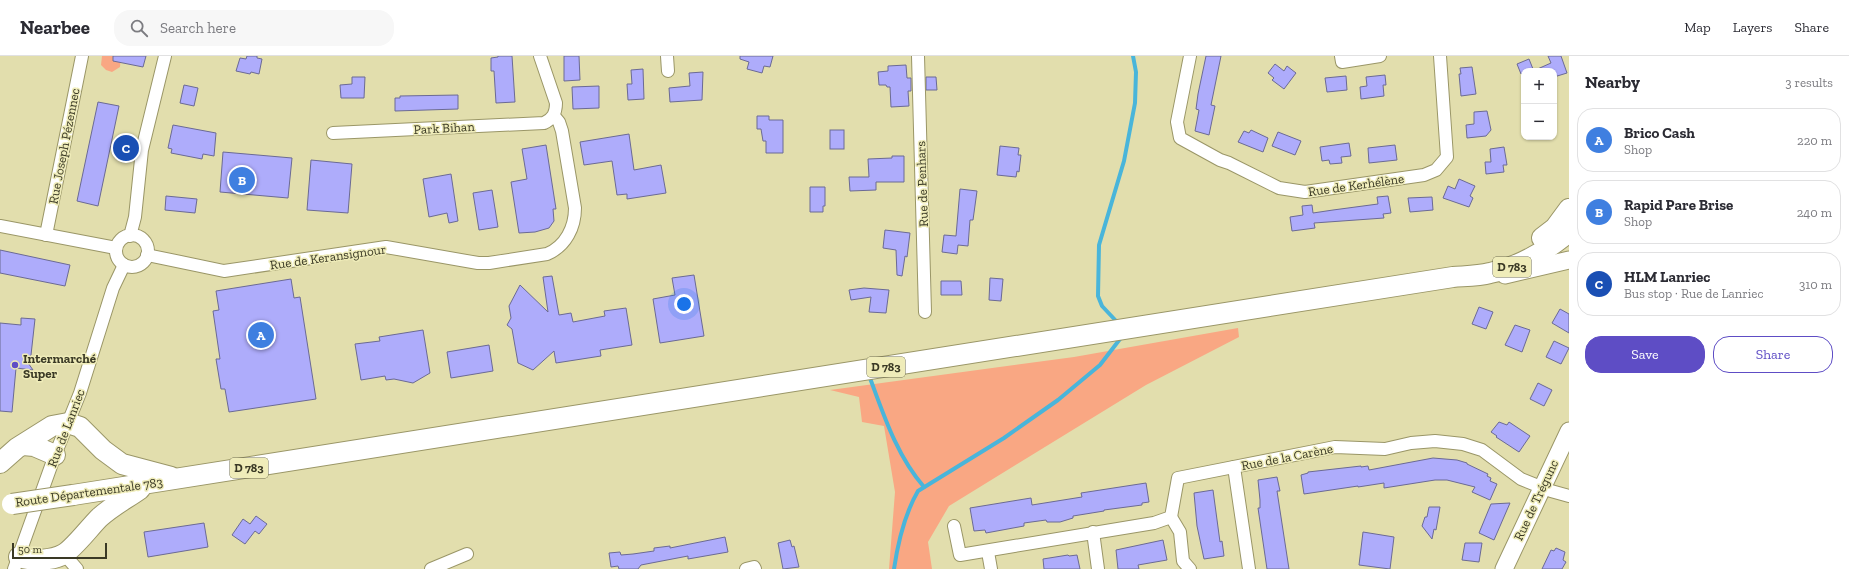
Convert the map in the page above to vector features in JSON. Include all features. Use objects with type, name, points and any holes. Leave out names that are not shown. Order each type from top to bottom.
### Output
[{"type":"main road","name":"D 783","points":[[1453,277],[1520,253],[1549,234],[1569,209]]},
{"type":"main road","name":"D 783","points":[[179,479],[1453,277],[1490,273],[1515,266],[1538,254],[1569,232]]},
{"type":"main road","name":"D 783","points":[[1453,277],[1485,279],[1524,272],[1569,260]]},
{"type":"main road","points":[[0,463],[23,445],[52,426],[68,423],[80,426],[103,450],[122,464],[179,479]]},
{"type":"main road","name":"Rue de Trégunc","points":[[1504,569],[1569,431]]},
{"type":"main road","points":[[23,445],[34,446],[55,455]]},
{"type":"main road","name":"Route Départementale 783","points":[[6,505],[179,479]]},
{"type":"main road","name":"D 783","points":[[17,563],[29,560],[51,558],[70,562],[100,517],[119,502],[146,485]]},
{"type":"street","name":"Rue Joseph Pézennec","points":[[46,235],[82,56]]},
{"type":"street","points":[[130,236],[135,217],[142,150],[165,56]]},
{"type":"street","points":[[540,56],[556,102],[556,111],[554,116]]},
{"type":"street","points":[[667,56],[668,71]]},
{"type":"street","name":"Rue de Penhars","points":[[918,56],[925,312]]},
{"type":"street","name":"Rue de Kerhélène","points":[[1190,56],[1177,122],[1180,138],[1220,160],[1230,163],[1279,188],[1305,192],[1424,175],[1436,170],[1447,157],[1440,56]]},
{"type":"street","points":[[1341,56],[1342,62],[1380,56]]},
{"type":"street","name":"Park Bihan","points":[[333,133],[539,124],[548,121],[554,116]]},
{"type":"street","name":"Rue de Keransignour","points":[[147,254],[224,271],[386,247],[478,263],[489,263],[547,254],[554,251],[562,244],[568,236],[575,218],[575,208],[562,131],[559,122],[554,116]]},
{"type":"street","points":[[0,226],[116,248]]},
{"type":"street","points":[[130,236],[138,237],[142,240],[147,249],[145,260],[137,266],[132,267],[124,265],[117,256],[116,248],[123,238],[130,236]]},
{"type":"street","name":"Rue de Lanriec","points":[[17,563],[55,455],[80,393],[113,287],[124,265]]},
{"type":"street","name":"Rue de la Carène","points":[[1171,517],[1178,478],[1335,447],[1385,449],[1411,443],[1435,441],[1463,444],[1482,450],[1521,479],[1542,488],[1569,496]]},
{"type":"street","name":"Rue de la Carène","points":[[1234,467],[1249,569]]},
{"type":"street","points":[[954,526],[960,555],[988,552],[1093,532],[1154,523],[1171,517],[1180,532],[1183,561],[1190,569]]},
{"type":"street","points":[[1093,532],[1098,569]]},
{"type":"street","points":[[988,552],[991,569]]},
{"type":"street","points":[[431,569],[467,554]]},
{"type":"street","points":[[746,569],[754,567],[754,569]]},
{"type":"shaded area","points":[[102,56],[121,56],[120,67],[112,72],[106,70],[101,65]]},
{"type":"shaded area","points":[[1238,328],[1239,337],[1146,385],[949,506],[928,542],[932,569],[889,569],[895,492],[884,426],[862,422],[859,397],[830,390],[1074,357]]},
{"type":"building","points":[[113,56],[146,56],[143,67],[113,61]]},
{"type":"building","points":[[247,56],[257,56],[257,58],[262,59],[259,74],[236,71],[240,58],[246,59]]},
{"type":"building","points":[[498,56],[512,56],[515,102],[496,103],[494,71],[491,71],[491,58]]},
{"type":"building","points":[[564,56],[579,56],[580,80],[564,81]]},
{"type":"building","points":[[740,56],[773,56],[770,67],[764,66],[762,73],[747,69],[749,62],[740,59]]},
{"type":"building","points":[[1206,56],[1221,56],[1211,105],[1215,106],[1209,135],[1195,131],[1199,110],[1196,109],[1198,94]]},
{"type":"building","points":[[1548,56],[1561,56],[1567,73],[1557,76],[1557,68],[1540,68],[1551,63]]},
{"type":"building","points":[[1529,59],[1533,68],[1521,68],[1521,74],[1517,64]]},
{"type":"building","points":[[1275,64],[1284,71],[1287,66],[1296,73],[1284,89],[1272,80],[1274,78],[1268,73]]},
{"type":"building","points":[[906,65],[907,78],[911,78],[911,91],[908,91],[909,106],[891,107],[890,87],[887,87],[886,85],[879,85],[878,72],[888,71],[888,66]]},
{"type":"building","points":[[1472,67],[1476,94],[1461,96],[1459,74],[1461,74],[1460,68]]},
{"type":"building","points":[[643,69],[644,99],[628,100],[627,84],[632,84],[631,70]]},
{"type":"building","points":[[703,72],[702,100],[670,102],[669,88],[690,86],[689,73]]},
{"type":"building","points":[[1385,75],[1386,85],[1383,85],[1384,96],[1361,99],[1360,87],[1367,86],[1366,77]]},
{"type":"building","points":[[1346,76],[1347,90],[1327,92],[1325,78]]},
{"type":"building","points":[[352,77],[365,77],[364,98],[341,98],[340,85],[352,84]]},
{"type":"building","points":[[926,77],[936,77],[937,90],[926,90]]},
{"type":"building","points":[[184,85],[198,88],[194,106],[180,103]]},
{"type":"building","points":[[599,86],[599,108],[573,109],[572,87]]},
{"type":"building","points":[[458,95],[458,109],[395,111],[395,98],[400,98],[400,96]]},
{"type":"building","points":[[98,102],[119,106],[98,206],[77,201]]},
{"type":"building","points":[[1487,111],[1491,130],[1486,136],[1467,138],[1466,125],[1474,124],[1474,112]]},
{"type":"building","points":[[757,116],[769,116],[769,120],[783,120],[783,153],[766,153],[766,141],[763,141],[761,129],[757,129]]},
{"type":"building","points":[[173,125],[216,133],[214,156],[203,154],[202,159],[171,153],[172,149],[168,148]]},
{"type":"building","points":[[830,130],[844,130],[844,149],[830,149]]},
{"type":"building","points":[[1251,130],[1268,138],[1263,152],[1238,142],[1244,131],[1249,133]]},
{"type":"building","points":[[1278,132],[1301,141],[1295,155],[1272,146]]},
{"type":"building","points":[[629,134],[634,170],[661,165],[666,193],[627,199],[627,194],[617,195],[612,161],[584,165],[580,142]]},
{"type":"building","points":[[1349,143],[1351,156],[1341,157],[1342,163],[1330,164],[1329,160],[1322,161],[1320,147]]},
{"type":"building","points":[[546,145],[556,209],[553,209],[554,221],[549,228],[535,232],[519,233],[511,182],[527,179],[522,149]]},
{"type":"building","points":[[1395,145],[1397,160],[1369,163],[1368,148]]},
{"type":"building","points":[[1000,146],[1019,148],[1018,155],[1021,155],[1019,172],[1017,171],[1016,177],[997,175]]},
{"type":"building","points":[[1504,147],[1507,165],[1503,165],[1504,172],[1486,174],[1485,162],[1491,162],[1490,149]]},
{"type":"building","points":[[223,152],[292,158],[288,198],[220,192]]},
{"type":"building","points":[[892,156],[904,156],[904,182],[876,182],[876,190],[850,191],[849,177],[869,177],[868,159],[892,158]]},
{"type":"building","points":[[311,160],[352,164],[348,213],[307,210]]},
{"type":"building","points":[[451,174],[458,221],[449,223],[447,213],[429,217],[423,179]]},
{"type":"building","points":[[1459,179],[1475,186],[1470,196],[1473,198],[1469,207],[1443,198],[1448,186],[1455,189]]},
{"type":"building","points":[[810,187],[825,187],[825,206],[823,206],[823,212],[810,212]]},
{"type":"building","points":[[960,189],[977,191],[973,220],[970,220],[968,246],[958,245],[957,254],[942,252],[944,235],[956,236]]},
{"type":"building","points":[[492,190],[498,227],[479,230],[473,193]]},
{"type":"building","points":[[166,196],[197,199],[195,213],[165,210]]},
{"type":"building","points":[[1388,196],[1391,213],[1383,214],[1384,218],[1314,223],[1315,228],[1292,231],[1290,217],[1303,215],[1302,206],[1312,205],[1313,213],[1378,204],[1377,197]]},
{"type":"building","points":[[1432,197],[1433,210],[1410,212],[1408,198]]},
{"type":"building","points":[[885,230],[910,233],[907,257],[905,256],[902,276],[897,275],[896,250],[883,248]]},
{"type":"building","points":[[0,250],[70,265],[65,286],[0,273]]},
{"type":"building","points":[[694,275],[704,336],[660,343],[653,299],[675,295],[672,278]]},
{"type":"building","points":[[552,276],[559,315],[571,313],[573,322],[605,316],[604,311],[626,308],[632,345],[600,350],[601,356],[556,363],[554,351],[533,370],[518,363],[512,329],[507,325],[511,318],[509,306],[520,285],[548,312],[543,277]]},
{"type":"building","points":[[990,278],[1003,279],[1001,301],[989,300]]},
{"type":"building","points":[[291,279],[294,298],[300,297],[316,399],[229,412],[225,389],[221,389],[216,359],[220,359],[213,311],[219,310],[216,291]]},
{"type":"building","points":[[941,281],[961,281],[962,295],[941,295]]},
{"type":"building","points":[[864,288],[889,290],[886,313],[869,312],[871,297],[851,300],[849,290]]},
{"type":"building","points":[[1479,307],[1493,312],[1486,329],[1472,324]]},
{"type":"building","points":[[1560,309],[1569,314],[1569,333],[1552,323]]},
{"type":"building","name":"Intermarché Super","points":[[21,318],[35,319],[31,355],[26,360],[33,370],[16,368],[12,412],[0,411],[0,323],[21,325]]},
{"type":"building","points":[[1515,325],[1530,330],[1522,352],[1505,345]]},
{"type":"building","points":[[423,330],[430,373],[413,383],[394,379],[386,380],[385,376],[361,380],[355,344],[380,341],[379,337]]},
{"type":"building","points":[[1554,341],[1569,348],[1561,364],[1546,357]]},
{"type":"building","points":[[489,345],[493,371],[451,378],[447,352]]},
{"type":"building","points":[[1538,383],[1552,390],[1544,406],[1530,399]]},
{"type":"building","points":[[1499,422],[1507,425],[1509,422],[1530,436],[1519,452],[1491,432]]},
{"type":"building","points":[[1433,458],[1457,460],[1467,463],[1488,474],[1487,476],[1491,478],[1490,481],[1497,484],[1490,500],[1472,492],[1475,487],[1447,480],[1435,480],[1384,488],[1384,483],[1304,494],[1301,475],[1308,472],[1361,466],[1368,466],[1369,470]]},
{"type":"building","points":[[1277,477],[1280,491],[1277,491],[1289,569],[1267,569],[1258,508],[1260,508],[1260,500],[1258,480]]},
{"type":"building","points":[[1146,483],[1149,502],[1142,503],[1142,505],[1073,516],[1073,518],[1060,522],[1047,522],[1046,520],[1024,523],[1024,526],[986,533],[985,530],[974,531],[970,508],[1031,498],[1032,505],[1082,497],[1081,493]]},
{"type":"building","points":[[1213,490],[1220,542],[1222,541],[1224,556],[1204,559],[1197,526],[1194,493]]},
{"type":"building","points":[[1510,503],[1494,540],[1479,533],[1491,504]]},
{"type":"building","points":[[1429,507],[1440,507],[1436,530],[1434,529],[1432,539],[1422,526],[1425,517],[1427,517]]},
{"type":"building","points":[[256,516],[267,524],[259,534],[255,531],[245,544],[232,535],[243,519],[250,524]]},
{"type":"building","points":[[204,523],[208,547],[148,557],[144,532]]},
{"type":"building","points":[[1363,532],[1394,537],[1390,569],[1359,565]]},
{"type":"building","points":[[725,537],[728,552],[688,559],[688,556],[641,565],[638,569],[619,569],[618,566],[611,567],[609,553],[620,552],[621,555],[633,554],[654,551],[654,548],[670,546],[670,548]]},
{"type":"building","points":[[790,540],[792,547],[794,546],[799,567],[783,569],[778,543]]},
{"type":"building","points":[[1163,540],[1167,560],[1138,565],[1139,569],[1118,569],[1116,550]]},
{"type":"building","points":[[1465,543],[1482,543],[1479,562],[1462,560]]},
{"type":"building","points":[[1556,548],[1565,552],[1563,560],[1566,562],[1562,569],[1542,569],[1551,550],[1554,551]]},
{"type":"building","points":[[1077,555],[1080,569],[1044,569],[1043,559]]},
{"type":"waterway","points":[[1118,323],[1102,306],[1098,296],[1099,245],[1124,161],[1135,103],[1136,72],[1133,56]]},
{"type":"waterway","points":[[894,569],[902,529],[918,491],[1004,438],[1058,400],[1100,365],[1120,339]]},
{"type":"waterway","points":[[870,378],[892,435],[906,462],[924,487]]},
{"type":"place","name":"HLM Lanriec","points":[[126,148]]},
{"type":"place","name":"Rapid Pare Brise","points":[[242,180]]},
{"type":"place","name":"Brico Cash","points":[[261,335]]},
{"type":"place","name":"Intermarché Super","points":[[15,365]]}]
